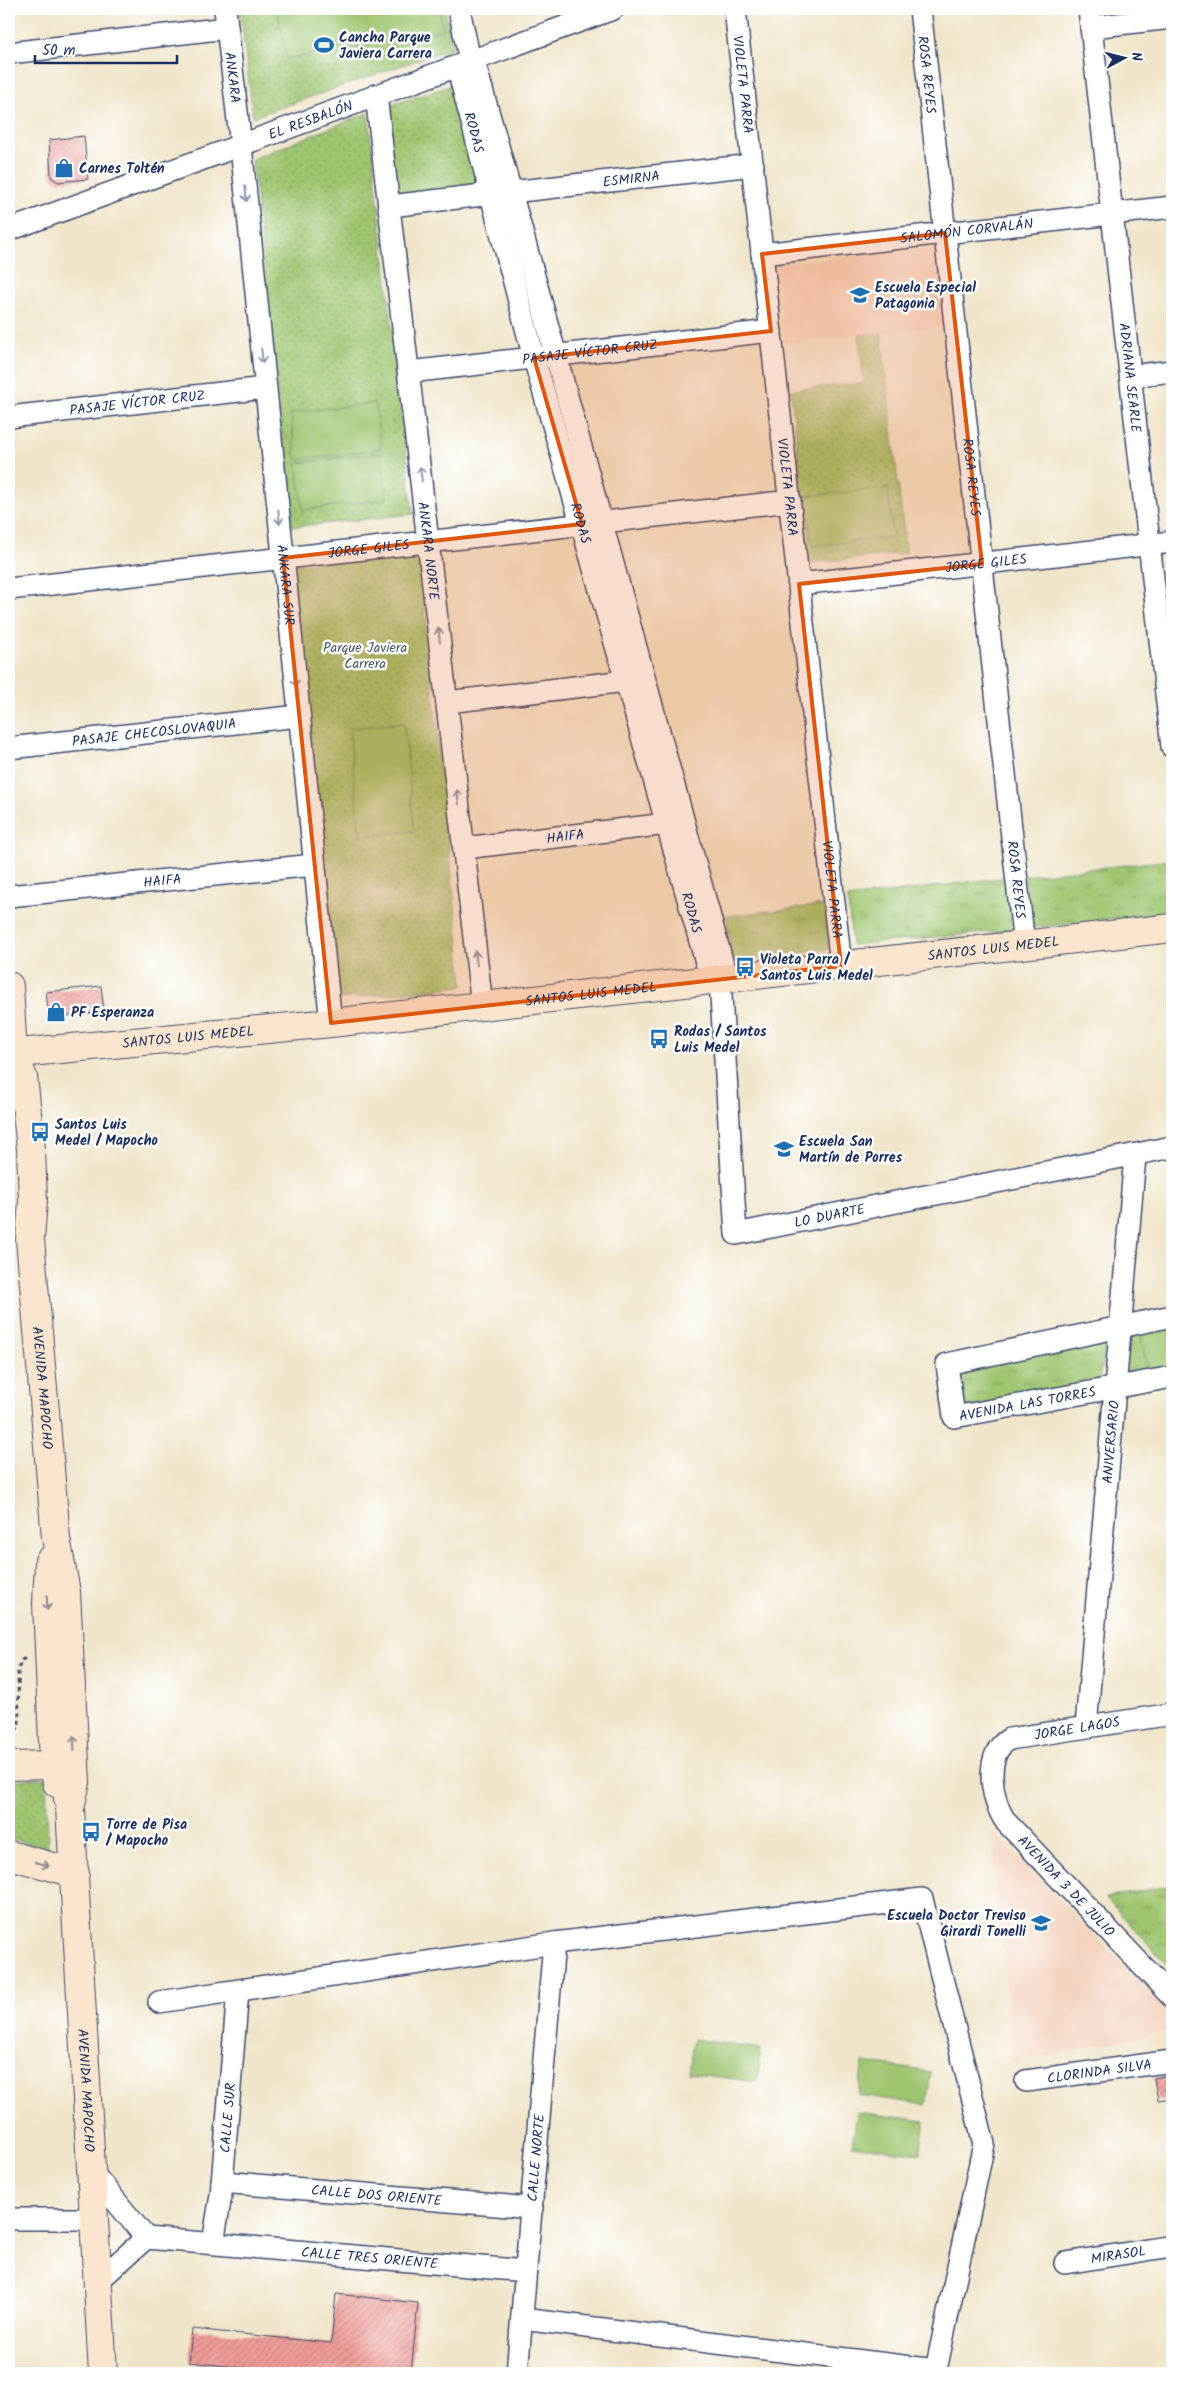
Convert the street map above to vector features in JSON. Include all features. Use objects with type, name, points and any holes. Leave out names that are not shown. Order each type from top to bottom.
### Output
[{"type":"main road","name":"SANTOS LUIS MEDEL","points":[[10,1058],[331,1024],[1172,928]]},
{"type":"main road","name":"AVENIDA MAPOCHO","points":[[9,986],[10,1058],[23,1077],[18,1161]]},
{"type":"main road","name":"AVENIDA MAPOCHO","points":[[9,1100],[18,1161],[22,1215],[30,1239],[56,1538],[66,1592],[76,1772],[75,1792],[70,1808],[103,2373]]},
{"type":"main road","name":"AVENIDA MAPOCHO","points":[[56,1538],[47,1583],[54,1765],[58,1787],[70,1808]]},
{"type":"main road","points":[[9,1766],[54,1765]]},
{"type":"main road","points":[[9,1856],[75,1873]]},
{"type":"street","name":"RODAS","points":[[460,9],[470,61],[477,72],[501,193],[545,357],[591,523],[724,979]]},
{"type":"street","name":"EL RESBALÓN","points":[[9,230],[613,9]]},
{"type":"street","name":"VIOLETA PARRA","points":[[735,9],[841,966]]},
{"type":"street","name":"ROSA REYES","points":[[920,9],[1024,945]]},
{"type":"street","points":[[9,53],[226,18]]},
{"type":"street","name":"ANKARA","points":[[226,18],[241,146]]},
{"type":"street","points":[[1090,18],[1172,18]]},
{"type":"street","name":"ADRIANA SEARLE","points":[[1090,18],[1172,747]]},
{"type":"street","name":"ANKARA NORTE","points":[[376,95],[482,1006]]},
{"type":"street","name":"ANKARA SUR","points":[[241,146],[331,1024]]},
{"type":"street","name":"ESMIRNA","points":[[390,206],[753,165]]},
{"type":"street","name":"SALOMÓN CORVALÁN","points":[[762,254],[1172,207]]},
{"type":"street","name":"PASAJE VÍCTOR CRUZ","points":[[409,372],[771,331]]},
{"type":"street","points":[[1131,376],[1172,371]]},
{"type":"street","name":"PASAJE VÍCTOR CRUZ","points":[[9,417],[265,388]]},
{"type":"street","name":"JORGE GILES","points":[[9,589],[790,501]]},
{"type":"street","name":"RODAS","points":[[591,523],[626,681],[706,962],[724,979]]},
{"type":"street","name":"JORGE GILES","points":[[799,584],[1172,542]]},
{"type":"street","points":[[447,702],[626,681]]},
{"type":"street","name":"PASAJE CHECOSLOVAQUIA","points":[[9,748],[299,716]]},
{"type":"street","name":"HAIFA","points":[[464,848],[667,824]]},
{"type":"street","name":"HAIFA","points":[[9,896],[314,865]]},
{"type":"street","name":"LO DUARTE","points":[[724,979],[736,1234],[1135,1156],[1172,1147]]},
{"type":"street","name":"ANIVERSARIO","points":[[1086,1727],[1135,1156]]},
{"type":"street","name":"AVENIDA LAS TORRES","points":[[1172,1316],[947,1364],[954,1417],[1115,1389],[1172,1377]]},
{"type":"street","name":"JORGE LAGOS","points":[[993,1760],[998,1748],[1009,1739],[1172,1714]]},
{"type":"street","name":"AVENIDA 3 DE JULIO","points":[[993,1760],[995,1802],[1006,1822],[1172,1997]]},
{"type":"street","points":[[159,2002],[554,1943],[922,1899],[984,2144],[936,2370],[522,2319]]},
{"type":"street","name":"CALLE NORTE","points":[[517,2373],[554,1943]]},
{"type":"street","name":"CALLE SUR","points":[[213,2244],[222,2182],[238,1991]]},
{"type":"street","name":"CLORINDA SILVA","points":[[1026,2082],[1172,2061]]},
{"type":"street","points":[[92,2172],[146,2238],[98,2281]]},
{"type":"street","name":"CALLE DOS ORIENTE","points":[[222,2182],[532,2208]]},
{"type":"street","points":[[9,2220],[94,2219]]},
{"type":"street","name":"CALLE TRES ORIENTE","points":[[146,2238],[526,2271]]},
{"type":"street","name":"MIRASOL","points":[[1065,2263],[1172,2246]]},
{"type":"path","points":[[9,1735],[19,1727],[18,1669],[22,1660],[48,1643]]},
{"type":"highlighted area","points":[[945,233],[982,564],[799,584],[841,966],[331,1023],[283,558],[582,524],[534,358],[771,331],[762,254]]},
{"type":"shaded area","name":"Escuela Especial Patagonia","points":[[937,249],[945,326],[785,343],[775,264]]},
{"type":"shaded area","name":"Escuela Doctor Treviso Girardi Tonelli","points":[[992,1831],[1172,2015],[1172,2030],[1012,2063]]},
{"type":"green space","points":[[240,9],[445,9],[452,48],[253,117]]},
{"type":"green space","name":"Cancha Parque Javiera Carrera","points":[[277,9],[439,9],[443,30],[287,59]]},
{"type":"green space","points":[[455,84],[479,186],[396,196],[385,107]]},
{"type":"green space","points":[[368,113],[413,514],[292,527],[252,159]]},
{"type":"green space","points":[[881,333],[906,553],[809,563],[791,390],[864,383],[859,335]]},
{"type":"green space","points":[[375,403],[381,449],[296,460],[291,413]]},
{"type":"green space","points":[[381,453],[387,499],[303,510],[297,463]]},
{"type":"green space","points":[[888,488],[893,537],[812,546],[806,496]]},
{"type":"green space","name":"Parque Javiera Carrera","points":[[419,552],[463,986],[337,999],[292,565]]},
{"type":"green space","points":[[404,723],[414,831],[360,836],[349,728]]},
{"type":"green space","points":[[1172,860],[1172,912],[1029,928],[1023,876]]},
{"type":"green space","points":[[1007,877],[1012,930],[852,945],[848,898]]},
{"type":"green space","points":[[825,905],[829,949],[732,960],[727,916]]},
{"type":"green space","points":[[1172,1321],[1172,1373],[1150,1378],[1139,1328]]},
{"type":"green space","points":[[1139,1328],[1150,1378],[1123,1384],[1125,1331]]},
{"type":"green space","points":[[1107,1340],[1098,1383],[965,1408],[959,1368]]},
{"type":"green space","points":[[46,1778],[48,1848],[9,1838],[9,1780]]},
{"type":"green space","points":[[1172,1885],[1172,1970],[1106,1898]]},
{"type":"green space","points":[[693,2039],[761,2049],[757,2082],[689,2073]]},
{"type":"green space","points":[[863,2062],[931,2072],[926,2105],[858,2095]]},
{"type":"green space","points":[[857,2112],[925,2121],[920,2154],[852,2145]]},
{"type":"building","points":[[84,136],[88,179],[58,182],[51,177],[49,140]]},
{"type":"building","points":[[101,986],[104,1012],[49,1018],[46,992]]},
{"type":"building","points":[[1172,2075],[1172,2098],[1158,2100],[1154,2078]]},
{"type":"building","points":[[336,2294],[418,2303],[411,2373],[292,2373],[189,2362],[192,2329],[331,2343]]},
{"type":"place","name":"Cancha Parque Javiera Carrera","points":[[324,45]]},
{"type":"place","name":"Carnes Toltén","points":[[64,168]]},
{"type":"place","name":"Escuela Especial Patagonia","points":[[860,295]]},
{"type":"place","name":"Violeta Parra / Santos Luis Medel","points":[[745,967]]},
{"type":"place","name":"PF Esperanza","points":[[56,1012]]},
{"type":"place","name":"Rodas / Santos Luis Medel","points":[[659,1039]]},
{"type":"place","name":"Santos Luis Medel / Mapocho","points":[[40,1132]]},
{"type":"place","name":"Escuela San Martín de Porres","points":[[784,1149]]},
{"type":"place","name":"Torre de Pisa / Mapocho","points":[[91,1832]]},
{"type":"place","name":"Escuela Doctor Treviso Girardi Tonelli","points":[[1041,1923]]}]
